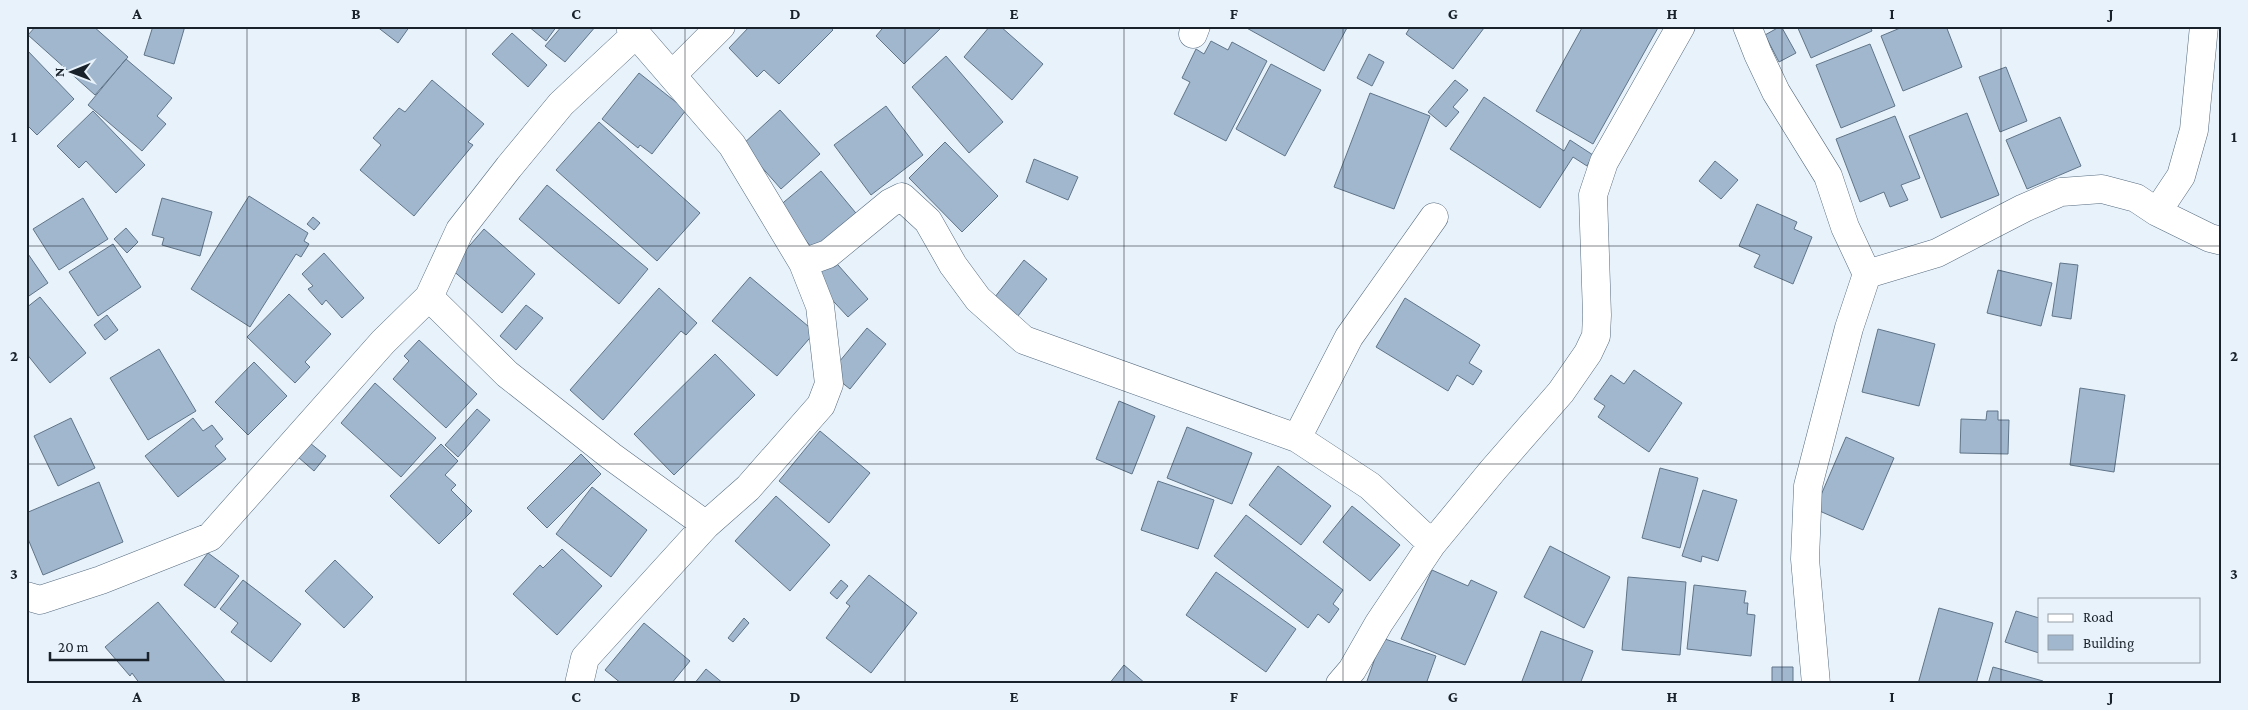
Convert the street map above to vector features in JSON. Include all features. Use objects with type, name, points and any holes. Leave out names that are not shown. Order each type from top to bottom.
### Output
[{"type":"street","points":[[672,75],[721,26]]},
{"type":"street","points":[[1340,684],[1352,670],[1379,623],[1432,544],[1561,392],[1588,353],[1596,336],[1597,315],[1593,195],[1604,162],[1681,26]]},
{"type":"street","points":[[1747,26],[1776,92],[1828,176],[1845,227],[1867,274],[1849,328],[1808,486],[1805,559],[1816,684]]},
{"type":"street","points":[[2157,212],[2181,176],[2194,130],[2204,26]]},
{"type":"street","points":[[26,596],[40,600],[101,580],[210,537],[383,342],[429,297],[460,230],[561,104],[633,30],[732,145],[803,263],[820,306],[829,384],[821,405],[748,488],[706,526],[585,658],[579,684]]},
{"type":"street","points":[[1867,274],[1937,253],[2024,208],[2061,192],[2102,189],[2136,198],[2157,212],[2210,238],[2222,241]]},
{"type":"street","points":[[803,263],[828,254],[890,203],[902,197],[928,221],[953,265],[978,299],[1024,340],[1297,438],[1370,486],[1432,544]]},
{"type":"street","points":[[1297,438],[1349,337],[1434,217]]},
{"type":"street","points":[[429,297],[507,374],[611,456],[706,526]]},
{"type":"building","points":[[36,26],[93,26],[128,57],[95,95],[28,35]]},
{"type":"building","points":[[153,26],[185,26],[174,64],[144,55]]},
{"type":"building","points":[[376,26],[410,26],[398,43]]},
{"type":"building","points":[[528,26],[557,26],[546,41]]},
{"type":"building","points":[[562,26],[596,26],[565,62],[545,46]]},
{"type":"building","points":[[750,26],[829,26],[833,30],[779,84],[764,70],[757,77],[729,48]]},
{"type":"building","points":[[879,26],[943,26],[904,64],[876,36],[882,29]]},
{"type":"building","points":[[990,26],[1000,26],[1043,64],[1012,100],[964,57]]},
{"type":"building","points":[[1243,26],[1348,26],[1324,71]]},
{"type":"building","points":[[1411,26],[1482,26],[1484,28],[1453,69],[1406,34]]},
{"type":"building","points":[[1583,26],[1659,26],[1593,144],[1536,111]]},
{"type":"building","points":[[1781,26],[1796,53],[1779,62],[1765,35]]},
{"type":"building","points":[[1797,26],[1870,26],[1872,31],[1811,58]]},
{"type":"building","points":[[1905,26],[1946,26],[1962,67],[1903,91],[1881,36]]},
{"type":"building","points":[[512,33],[547,65],[528,87],[492,54]]},
{"type":"building","points":[[1211,41],[1228,50],[1232,42],[1267,61],[1226,141],[1174,114],[1190,82],[1182,78],[1196,49],[1204,54]]},
{"type":"building","points":[[1870,44],[1895,106],[1841,128],[1816,65]]},
{"type":"building","points":[[26,49],[74,99],[37,135],[26,124]]},
{"type":"building","points":[[1369,54],[1384,62],[1372,86],[1357,78]]},
{"type":"building","points":[[946,56],[1003,122],[969,153],[912,87]]},
{"type":"building","points":[[126,59],[172,98],[157,116],[166,124],[142,151],[88,105]]},
{"type":"building","points":[[1271,64],[1321,90],[1285,156],[1236,129]]},
{"type":"building","points":[[2006,67],[2027,121],[2000,132],[1979,77]]},
{"type":"building","points":[[639,73],[686,110],[652,154],[640,145],[638,148],[602,119]]},
{"type":"building","points":[[432,80],[484,124],[468,142],[473,145],[414,216],[360,170],[381,145],[373,138],[399,108],[405,112]]},
{"type":"building","points":[[1455,80],[1468,90],[1453,107],[1459,112],[1446,127],[1428,112]]},
{"type":"building","points":[[1370,93],[1430,116],[1394,209],[1334,187]]},
{"type":"building","points":[[1484,97],[1564,151],[1570,140],[1593,155],[1587,166],[1573,157],[1540,208],[1450,149]]},
{"type":"building","points":[[886,106],[923,155],[871,195],[834,145]]},
{"type":"building","points":[[780,110],[820,154],[781,189],[742,145]]},
{"type":"building","points":[[93,111],[145,165],[116,193],[86,161],[79,168],[57,146]]},
{"type":"building","points":[[1967,113],[1999,195],[1941,218],[1909,136]]},
{"type":"building","points":[[1895,116],[1920,178],[1901,185],[1908,200],[1890,207],[1884,192],[1860,202],[1836,139]]},
{"type":"building","points":[[2060,117],[2081,166],[2027,189],[2006,140]]},
{"type":"building","points":[[599,122],[700,213],[657,261],[556,170]]},
{"type":"building","points":[[945,142],[998,196],[962,232],[909,178]]},
{"type":"building","points":[[1034,159],[1078,177],[1068,200],[1026,182]]},
{"type":"building","points":[[1715,161],[1738,180],[1721,199],[1699,181]]},
{"type":"building","points":[[821,171],[860,218],[817,254],[778,207]]},
{"type":"building","points":[[547,185],[648,269],[619,304],[519,219]]},
{"type":"building","points":[[249,196],[308,233],[304,241],[309,244],[301,257],[296,254],[250,327],[191,289]]},
{"type":"building","points":[[83,198],[108,239],[59,270],[33,229]]},
{"type":"building","points":[[162,198],[212,212],[200,256],[162,245],[164,238],[152,235]]},
{"type":"building","points":[[1757,204],[1797,222],[1794,229],[1812,237],[1793,284],[1754,267],[1760,255],[1739,246]]},
{"type":"building","points":[[313,217],[320,223],[314,230],[307,224]]},
{"type":"building","points":[[126,228],[138,242],[127,253],[114,239]]},
{"type":"building","points":[[484,229],[535,274],[502,313],[450,268]]},
{"type":"building","points":[[113,244],[141,287],[98,316],[69,272]]},
{"type":"building","points":[[26,251],[48,283],[26,298]]},
{"type":"building","points":[[324,253],[364,298],[342,318],[326,300],[322,305],[308,289],[313,286],[302,274]]},
{"type":"building","points":[[831,257],[868,299],[848,317],[810,276]]},
{"type":"building","points":[[1024,260],[1047,279],[1014,321],[991,302]]},
{"type":"building","points":[[2060,263],[2078,265],[2071,319],[2052,316]]},
{"type":"building","points":[[1998,270],[2052,283],[2041,326],[1987,313]]},
{"type":"building","points":[[750,277],[815,332],[777,376],[712,321]]},
{"type":"building","points":[[659,288],[697,323],[686,335],[681,331],[603,420],[570,390]]},
{"type":"building","points":[[289,294],[331,334],[305,362],[310,367],[295,383],[247,337]]},
{"type":"building","points":[[40,297],[86,353],[50,383],[26,353],[26,308]]},
{"type":"building","points":[[1405,298],[1480,345],[1469,363],[1482,371],[1473,385],[1457,375],[1448,391],[1376,347]]},
{"type":"building","points":[[526,305],[543,318],[516,350],[500,336]]},
{"type":"building","points":[[107,315],[118,330],[105,340],[94,325]]},
{"type":"building","points":[[867,328],[886,344],[850,389],[830,373]]},
{"type":"building","points":[[1878,329],[1935,344],[1919,406],[1862,392]]},
{"type":"building","points":[[419,340],[477,394],[446,428],[393,379],[409,361],[404,356]]},
{"type":"building","points":[[159,349],[196,411],[148,440],[110,378]]},
{"type":"building","points":[[715,354],[755,395],[674,475],[634,434]]},
{"type":"building","points":[[254,362],[287,396],[248,435],[215,402]]},
{"type":"building","points":[[1634,370],[1682,403],[1649,452],[1598,417],[1605,406],[1594,399],[1611,375],[1624,384]]},
{"type":"building","points":[[375,383],[436,438],[401,477],[341,423]]},
{"type":"building","points":[[2080,388],[2125,395],[2114,472],[2070,465]]},
{"type":"building","points":[[1119,401],[1155,416],[1132,474],[1096,459]]},
{"type":"building","points":[[477,409],[490,420],[458,457],[445,445]]},
{"type":"building","points":[[1987,411],[1998,411],[1998,420],[2009,420],[2008,454],[1960,453],[1961,419],[1986,420]]},
{"type":"building","points":[[71,418],[95,468],[58,486],[34,436]]},
{"type":"building","points":[[193,418],[203,431],[212,425],[223,439],[215,446],[226,459],[178,497],[145,456]]},
{"type":"building","points":[[1187,427],[1252,453],[1232,504],[1167,478]]},
{"type":"building","points":[[820,431],[870,473],[829,523],[779,481]]},
{"type":"building","points":[[1846,437],[1894,458],[1863,530],[1815,509]]},
{"type":"building","points":[[310,443],[326,456],[314,471],[298,457]]},
{"type":"building","points":[[441,444],[458,461],[445,475],[456,485],[451,490],[472,511],[439,544],[390,496]]},
{"type":"building","points":[[581,454],[601,474],[547,528],[527,508]]},
{"type":"building","points":[[1278,466],[1331,506],[1301,545],[1249,505]]},
{"type":"building","points":[[1660,468],[1698,478],[1680,548],[1642,538]]},
{"type":"building","points":[[1158,481],[1214,500],[1198,549],[1141,530]]},
{"type":"building","points":[[99,482],[123,542],[43,575],[26,534],[26,513]]},
{"type":"building","points":[[592,487],[647,530],[611,577],[556,534]]},
{"type":"building","points":[[1703,490],[1737,500],[1718,561],[1702,556],[1701,562],[1682,556]]},
{"type":"building","points":[[776,496],[830,545],[790,591],[735,541]]},
{"type":"building","points":[[1352,506],[1400,545],[1370,581],[1323,542]]},
{"type":"building","points":[[1246,515],[1343,590],[1333,604],[1339,609],[1329,623],[1318,614],[1308,628],[1214,556]]},
{"type":"building","points":[[1550,546],[1610,577],[1584,628],[1524,597]]},
{"type":"building","points":[[562,549],[602,586],[557,635],[513,594],[540,565],[543,568]]},
{"type":"building","points":[[208,553],[239,576],[215,608],[184,585]]},
{"type":"building","points":[[335,560],[373,597],[344,628],[305,591]]},
{"type":"building","points":[[1432,570],[1468,586],[1471,580],[1497,592],[1465,665],[1401,639]]},
{"type":"building","points":[[1216,572],[1296,629],[1266,672],[1186,615]]},
{"type":"building","points":[[869,575],[917,613],[871,673],[826,638],[850,606],[846,603]]},
{"type":"building","points":[[1628,577],[1686,582],[1680,655],[1622,650]]},
{"type":"building","points":[[243,580],[301,624],[271,662],[231,632],[238,623],[220,609]]},
{"type":"building","points":[[841,580],[848,586],[837,599],[830,593]]},
{"type":"building","points":[[1694,585],[1746,591],[1744,603],[1748,603],[1747,614],[1755,615],[1751,656],[1687,649]]},
{"type":"building","points":[[158,602],[227,684],[140,684],[132,673],[130,676],[105,647]]},
{"type":"building","points":[[1939,608],[1993,623],[1976,684],[1918,684]]},
{"type":"building","points":[[2016,611],[2038,618],[2038,653],[2005,642]]},
{"type":"building","points":[[744,618],[749,623],[733,642],[728,638]]},
{"type":"building","points":[[644,623],[690,661],[671,684],[622,684],[605,670]]},
{"type":"building","points":[[1541,631],[1593,651],[1580,684],[1530,684],[1522,681]]},
{"type":"building","points":[[1382,638],[1436,656],[1426,684],[1366,684]]},
{"type":"building","points":[[1124,665],[1146,684],[1109,684]]},
{"type":"building","points":[[1772,667],[1793,667],[1793,684],[1772,684]]},
{"type":"building","points":[[1993,667],[2043,681],[2042,684],[1988,684]]},
{"type":"building","points":[[706,669],[724,684],[694,684]]}]
